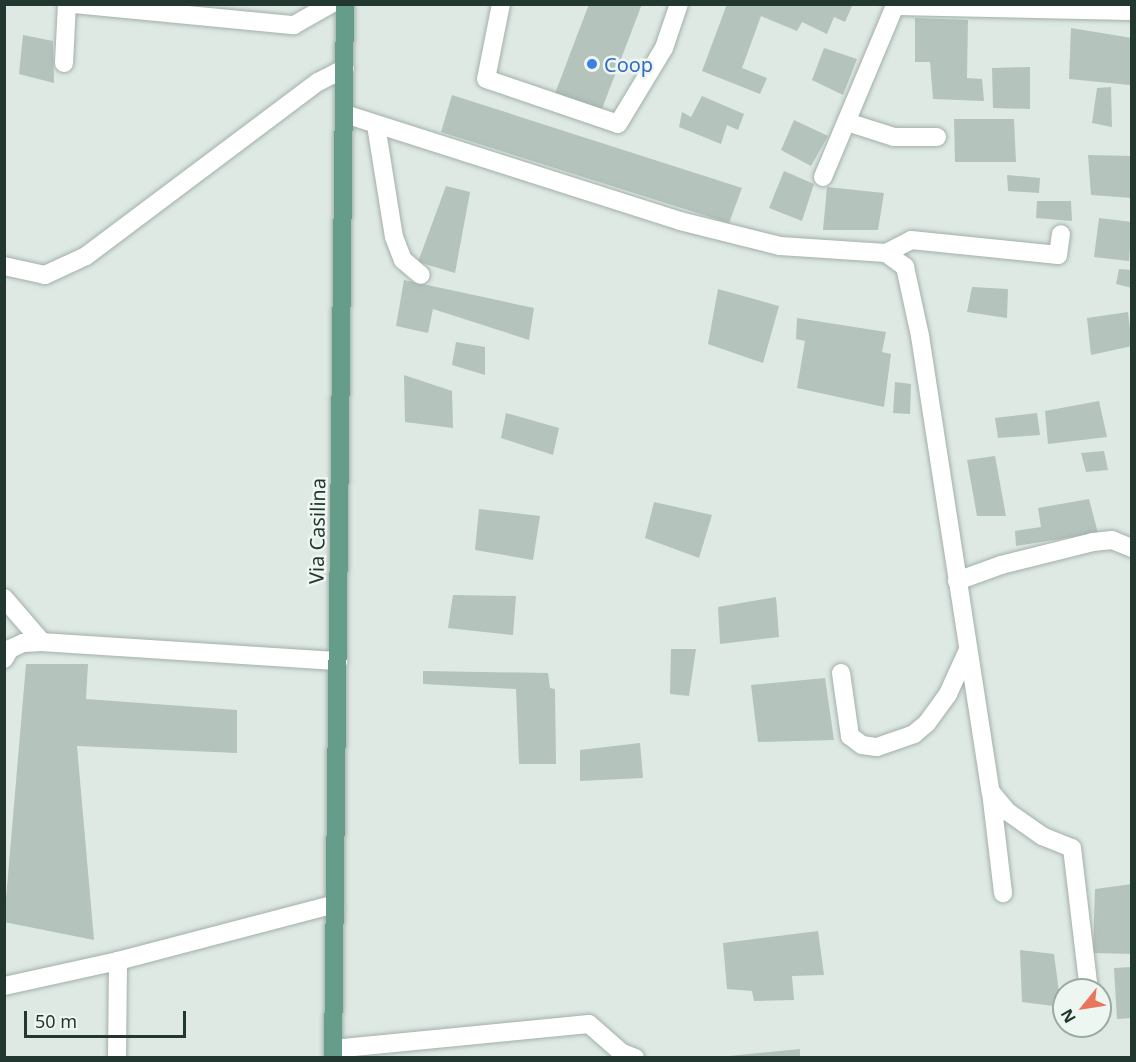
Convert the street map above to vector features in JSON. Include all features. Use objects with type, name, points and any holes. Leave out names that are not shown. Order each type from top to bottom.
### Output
[{"type":"main road","name":"Via Casilina","points":[[333,1053],[345,4]]},
{"type":"street","points":[[64,63],[67,4]]},
{"type":"street","points":[[74,4],[294,26],[331,4]]},
{"type":"street","points":[[501,4],[486,79],[618,124],[664,48],[680,4]]},
{"type":"street","points":[[823,177],[895,6],[1131,11]]},
{"type":"street","points":[[4,266],[45,275],[86,256],[318,82],[345,68]]},
{"type":"street","points":[[345,114],[376,126],[680,221],[780,246],[886,253],[910,240],[1058,255],[1060,234]]},
{"type":"street","points":[[847,122],[894,137],[937,137]]},
{"type":"street","points":[[376,126],[394,237],[403,260],[421,275]]},
{"type":"street","points":[[886,253],[905,267],[915,313],[991,792],[1003,893]]},
{"type":"street","points":[[957,581],[1010,563],[1094,542],[1112,540],[1131,548]]},
{"type":"street","points":[[4,598],[42,642]]},
{"type":"street","points":[[4,659],[10,649],[23,643],[42,642],[338,661]]},
{"type":"street","points":[[841,673],[850,736],[862,745],[877,747],[914,734],[927,723],[948,694],[968,650]]},
{"type":"street","points":[[991,792],[1008,812],[1042,836],[1072,848],[1088,978]]},
{"type":"street","points":[[4,986],[118,961],[335,904]]},
{"type":"street","points":[[117,1058],[118,961]]},
{"type":"street","points":[[333,1053],[589,1024],[622,1053],[635,1058]]},
{"type":"building","points":[[589,4],[642,4],[600,114],[554,96]]},
{"type":"building","points":[[727,4],[853,4],[845,22],[834,17],[827,34],[802,22],[797,31],[761,16],[742,68],[767,78],[760,94],[702,71]]},
{"type":"building","points":[[915,18],[968,20],[967,78],[982,79],[984,101],[933,99],[930,62],[915,62]]},
{"type":"building","points":[[1071,28],[1132,38],[1130,85],[1069,79]]},
{"type":"building","points":[[23,35],[53,41],[54,83],[19,74]]},
{"type":"building","points":[[824,48],[857,59],[843,95],[812,80]]},
{"type":"building","points":[[1030,67],[1030,109],[993,108],[992,68]]},
{"type":"building","points":[[1111,87],[1112,127],[1092,123],[1097,88]]},
{"type":"building","points":[[452,95],[742,188],[729,223],[441,132]]},
{"type":"building","points":[[702,96],[744,114],[738,130],[727,125],[721,144],[679,127],[682,112],[691,117]]},
{"type":"building","points":[[954,119],[1014,119],[1016,162],[955,162]]},
{"type":"building","points":[[794,120],[828,136],[811,166],[781,150]]},
{"type":"building","points":[[1088,155],[1132,156],[1132,198],[1091,195]]},
{"type":"building","points":[[784,171],[814,184],[802,221],[769,208]]},
{"type":"building","points":[[1007,175],[1040,178],[1039,193],[1008,191]]},
{"type":"building","points":[[446,186],[470,192],[455,273],[418,262]]},
{"type":"building","points":[[827,187],[884,193],[878,230],[823,230]]},
{"type":"building","points":[[1037,201],[1071,201],[1072,221],[1036,218]]},
{"type":"building","points":[[1099,218],[1132,222],[1129,261],[1094,257]]},
{"type":"building","points":[[1119,269],[1132,270],[1132,288],[1116,284]]},
{"type":"building","points":[[404,280],[534,308],[529,340],[433,309],[428,333],[396,326]]},
{"type":"building","points":[[972,287],[1008,289],[1007,318],[967,312]]},
{"type":"building","points":[[718,289],[779,306],[763,363],[708,344]]},
{"type":"building","points":[[1128,312],[1132,346],[1091,355],[1087,318]]},
{"type":"building","points":[[797,318],[886,332],[882,352],[891,354],[884,407],[797,388],[805,341],[796,339]]},
{"type":"building","points":[[456,342],[485,347],[485,375],[452,365]]},
{"type":"building","points":[[404,375],[452,391],[453,428],[405,422]]},
{"type":"building","points":[[895,382],[911,384],[910,414],[893,413]]},
{"type":"building","points":[[1099,401],[1107,437],[1048,444],[1045,411]]},
{"type":"building","points":[[506,413],[559,428],[553,455],[501,438]]},
{"type":"building","points":[[1037,413],[1040,435],[998,438],[995,418]]},
{"type":"building","points":[[1104,451],[1108,470],[1086,472],[1081,453]]},
{"type":"building","points":[[995,456],[1006,516],[977,516],[967,460]]},
{"type":"building","points":[[1089,499],[1098,533],[1016,546],[1015,531],[1041,527],[1038,508]]},
{"type":"building","points":[[654,502],[712,515],[699,558],[645,538]]},
{"type":"building","points":[[479,509],[540,516],[533,560],[475,550]]},
{"type":"building","points":[[453,595],[516,596],[513,635],[448,628]]},
{"type":"building","points":[[776,597],[779,637],[720,644],[718,607]]},
{"type":"building","points":[[671,649],[696,649],[689,696],[670,694]]},
{"type":"building","points":[[26,664],[88,664],[86,699],[237,710],[237,753],[77,746],[94,940],[4,922]]},
{"type":"building","points":[[423,671],[548,673],[550,688],[555,689],[556,764],[519,764],[516,689],[423,684]]},
{"type":"building","points":[[825,678],[834,740],[758,742],[751,685]]},
{"type":"building","points":[[640,743],[643,778],[580,781],[580,750]]},
{"type":"building","points":[[1132,884],[1132,954],[1093,953],[1095,889]]},
{"type":"building","points":[[818,931],[824,975],[792,976],[794,1000],[754,1001],[752,991],[727,989],[723,943]]},
{"type":"building","points":[[1020,950],[1054,954],[1057,978],[1052,978],[1052,1006],[1022,1002]]},
{"type":"building","points":[[1132,967],[1132,1018],[1117,1019],[1114,968]]},
{"type":"building","points":[[800,1049],[800,1058],[729,1058],[729,1056]]},
{"type":"place","name":"Coop","points":[[592,64]]}]
